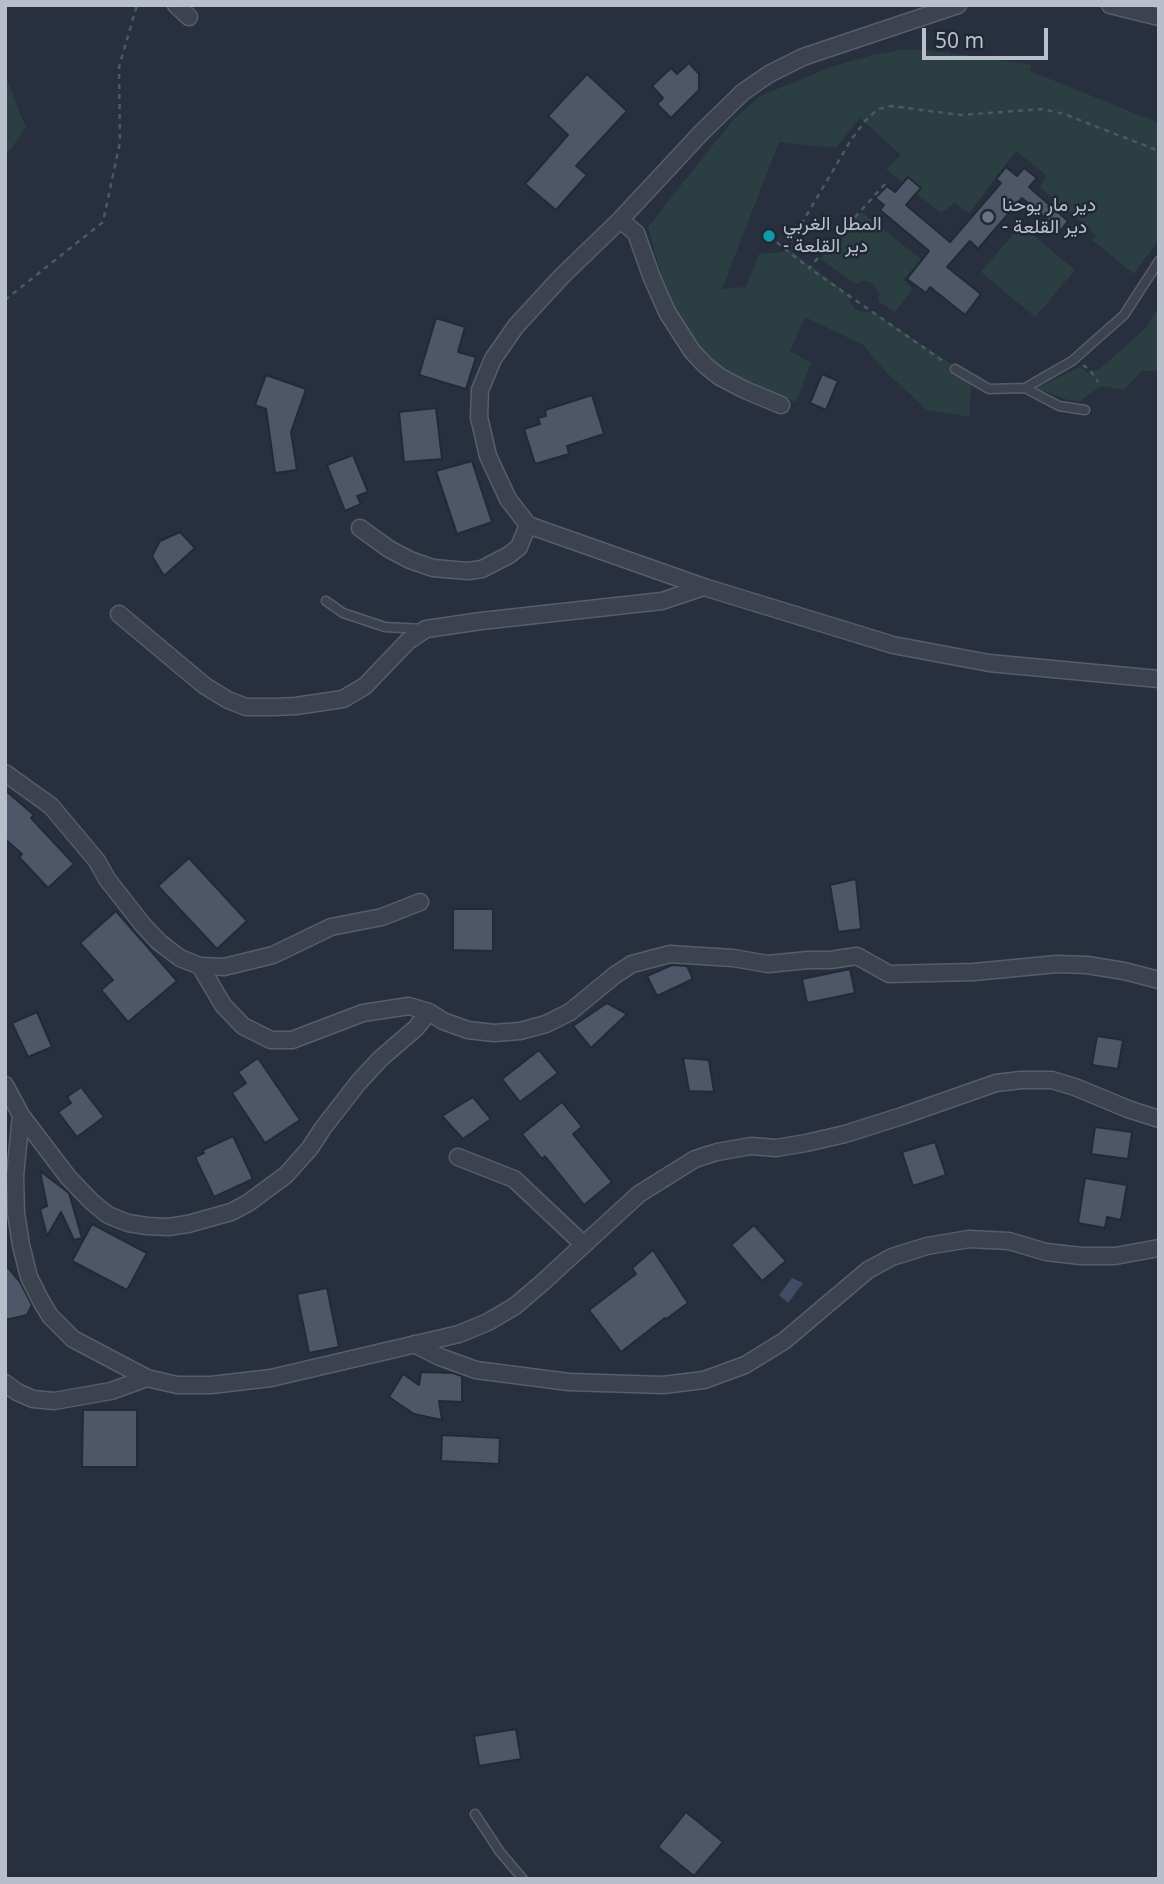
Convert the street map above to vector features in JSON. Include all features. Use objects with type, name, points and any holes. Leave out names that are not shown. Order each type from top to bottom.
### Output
[{"type":"street","points":[[176,5],[189,17]]},
{"type":"street","points":[[958,5],[803,57],[768,74],[743,92],[620,220],[562,275],[516,326],[493,359],[480,390],[479,417],[488,456],[508,499],[528,525],[704,587],[893,645],[989,663],[1159,679]]},
{"type":"street","points":[[1110,5],[1159,17]]},
{"type":"street","points":[[620,220],[636,233],[667,312],[692,351],[720,377],[781,405]]},
{"type":"street","points":[[360,528],[389,549],[411,560],[433,568],[468,571],[482,569],[509,555],[519,547],[528,525]]},
{"type":"street","points":[[118,614],[205,686],[228,700],[246,707],[260,708],[343,699],[365,686],[408,641],[426,629],[662,601],[704,587]]},
{"type":"street","points":[[5,773],[51,806],[159,942],[180,958],[200,966],[224,967],[273,955],[331,927],[382,917],[420,902]]},
{"type":"street","points":[[200,966],[223,1005],[243,1026],[271,1040],[292,1040],[363,1013],[409,1006],[468,1030],[494,1033],[520,1031],[547,1024],[570,1012],[632,964],[670,954],[733,958],[768,964],[857,956],[889,974],[974,972],[1057,964],[1087,965],[1159,979]]},
{"type":"street","points":[[5,1085],[21,1115],[68,1177],[108,1215],[128,1223],[157,1227],[208,1220],[231,1213],[286,1175],[380,1059],[416,1028],[429,1012]]},
{"type":"street","points":[[21,1115],[15,1176],[16,1213],[29,1277],[40,1299],[50,1316],[73,1339],[147,1378],[177,1385],[211,1385],[271,1378],[459,1334],[488,1322],[515,1306],[639,1194],[695,1159],[717,1152],[751,1146],[776,1148],[845,1133],[996,1083],[1021,1080],[1052,1080],[1159,1119]]},
{"type":"street","points":[[458,1157],[514,1179],[583,1244]]},
{"type":"street","points":[[414,1344],[476,1370],[569,1382],[663,1385],[704,1380],[745,1365],[784,1341],[868,1270],[892,1257],[927,1246],[970,1239],[1009,1241],[1046,1252],[1081,1256],[1115,1256],[1159,1248]]},
{"type":"street","points":[[5,1383],[33,1399],[54,1401],[111,1391],[147,1378]]},
{"type":"lane","points":[[952,367],[989,389],[1025,388],[1072,361],[1124,315],[1159,261]]},
{"type":"lane","points":[[1025,388],[1059,406],[1086,410]]},
{"type":"lane","points":[[326,601],[343,613],[385,627],[426,629]]},
{"type":"lane","points":[[475,1814],[500,1852],[523,1879]]},
{"type":"path","points":[[5,300],[103,222],[120,142],[118,68],[137,5]]},
{"type":"path","points":[[786,250],[851,139],[878,109],[891,106],[961,115],[1042,110],[1064,114],[1159,151]]},
{"type":"path","points":[[809,268],[885,184]]},
{"type":"path","points":[[769,236],[809,268],[952,367]]},
{"type":"path","points":[[1090,370],[1098,382]]},
{"type":"shaded area","points":[[905,49],[1032,65],[1030,71],[1159,123],[1159,239],[1134,274],[1092,240],[1096,235],[1040,187],[1047,176],[1016,151],[969,213],[955,203],[941,213],[886,169],[901,155],[860,118],[836,148],[779,142],[722,289],[746,287],[759,254],[791,251],[848,294],[855,310],[872,311],[972,378],[969,417],[927,410],[886,372],[863,345],[805,317],[790,351],[811,363],[796,402],[730,378],[703,356],[667,297],[648,227],[733,120],[760,96],[831,67]]},
{"type":"shaded area","points":[[5,75],[26,128],[5,156]]},
{"type":"shaded area","points":[[861,212],[921,259],[903,280],[913,289],[895,312],[878,301],[879,292],[872,283],[864,281],[856,284],[820,259]]},
{"type":"shaded area","points":[[1021,225],[1075,270],[1035,317],[981,272]]},
{"type":"shaded area","points":[[1159,307],[1159,371],[1142,371],[1123,390],[1101,386],[1079,402],[1037,388],[1080,367],[1087,372],[1098,370],[1146,328]]},
{"type":"water","points":[[792,1278],[803,1283],[788,1303],[779,1295]]},
{"type":"building","points":[[689,63],[699,74],[699,90],[671,118],[657,104],[663,98],[652,86],[671,68],[677,74]]},
{"type":"building","points":[[587,74],[627,111],[576,166],[587,175],[556,210],[525,184],[568,135],[548,116]]},
{"type":"building","points":[[1006,167],[1017,176],[1024,168],[1037,178],[1029,187],[1068,221],[1060,231],[1022,198],[978,249],[970,241],[947,267],[981,294],[965,315],[930,287],[926,293],[907,279],[929,251],[880,210],[884,205],[875,198],[887,186],[895,192],[908,177],[921,188],[906,205],[950,242],[1001,183],[996,179]]},
{"type":"building","points":[[436,318],[465,327],[458,352],[476,357],[466,389],[419,375]]},
{"type":"building","points":[[822,374],[838,381],[826,410],[810,403]]},
{"type":"building","points":[[266,375],[306,389],[291,432],[297,470],[275,473],[266,409],[255,405]]},
{"type":"building","points":[[592,395],[604,434],[567,446],[569,454],[535,464],[524,429],[540,424],[538,418],[546,416],[545,410]]},
{"type":"building","points":[[436,408],[442,459],[404,462],[399,412]]},
{"type":"building","points":[[353,455],[368,492],[357,496],[361,504],[345,511],[327,465]]},
{"type":"building","points":[[472,461],[492,522],[457,534],[436,471]]},
{"type":"building","points":[[180,532],[195,548],[164,576],[152,556],[160,541]]},
{"type":"building","points":[[5,790],[34,815],[31,818],[74,864],[48,888],[19,857],[22,854],[5,839]]},
{"type":"building","points":[[189,858],[247,921],[217,949],[158,886]]},
{"type":"building","points":[[856,879],[861,929],[838,932],[830,885]]},
{"type":"building","points":[[453,909],[493,909],[493,951],[453,950]]},
{"type":"building","points":[[116,911],[177,981],[128,1022],[101,990],[113,980],[80,943]]},
{"type":"building","points":[[672,965],[687,966],[693,979],[657,996],[647,976]]},
{"type":"building","points":[[850,969],[855,993],[807,1003],[802,979]]},
{"type":"building","points":[[607,1003],[627,1014],[591,1048],[573,1026]]},
{"type":"building","points":[[37,1012],[52,1047],[28,1057],[12,1023]]},
{"type":"building","points":[[1097,1036],[1123,1040],[1118,1069],[1092,1065]]},
{"type":"building","points":[[539,1050],[558,1073],[520,1102],[502,1079]]},
{"type":"building","points":[[258,1058],[300,1120],[265,1143],[232,1093],[246,1083],[238,1072]]},
{"type":"building","points":[[683,1058],[709,1060],[714,1092],[689,1091]]},
{"type":"building","points":[[81,1087],[104,1117],[77,1137],[58,1112],[71,1103],[67,1097]]},
{"type":"building","points":[[473,1097],[491,1119],[463,1139],[442,1116]]},
{"type":"building","points":[[562,1102],[582,1127],[573,1134],[612,1182],[584,1205],[545,1156],[542,1159],[522,1134]]},
{"type":"building","points":[[1095,1127],[1132,1132],[1128,1159],[1091,1154]]},
{"type":"building","points":[[233,1136],[253,1179],[214,1197],[195,1157],[204,1153],[203,1150]]},
{"type":"building","points":[[935,1142],[946,1175],[913,1186],[902,1152]]},
{"type":"building","points":[[40,1171],[69,1193],[82,1238],[74,1240],[61,1212],[47,1236],[40,1209],[47,1206]]},
{"type":"building","points":[[1085,1178],[1127,1185],[1121,1220],[1107,1217],[1105,1228],[1078,1223]]},
{"type":"building","points":[[92,1224],[147,1253],[127,1290],[72,1261]]},
{"type":"building","points":[[754,1225],[786,1261],[762,1281],[731,1245]]},
{"type":"building","points":[[653,1250],[688,1303],[621,1352],[589,1310],[636,1274],[632,1268]]},
{"type":"building","points":[[5,1264],[20,1282],[32,1305],[27,1315],[5,1320]]},
{"type":"building","points":[[327,1288],[339,1347],[309,1353],[297,1294]]},
{"type":"building","points":[[421,1372],[453,1373],[462,1376],[462,1402],[439,1401],[442,1420],[414,1414],[389,1397],[403,1374],[419,1385]]},
{"type":"building","points":[[83,1410],[137,1410],[137,1467],[82,1467]]},
{"type":"building","points":[[442,1435],[500,1438],[499,1464],[441,1461]]},
{"type":"building","points":[[516,1729],[521,1759],[479,1766],[474,1736]]},
{"type":"building","points":[[686,1812],[723,1842],[694,1876],[658,1847]]},
{"type":"place","name":"دير مار يوحنا - دير القلعة","points":[[988,217]]},
{"type":"place","name":"المطل الغربي - دير القلعة","points":[[769,236]]}]
